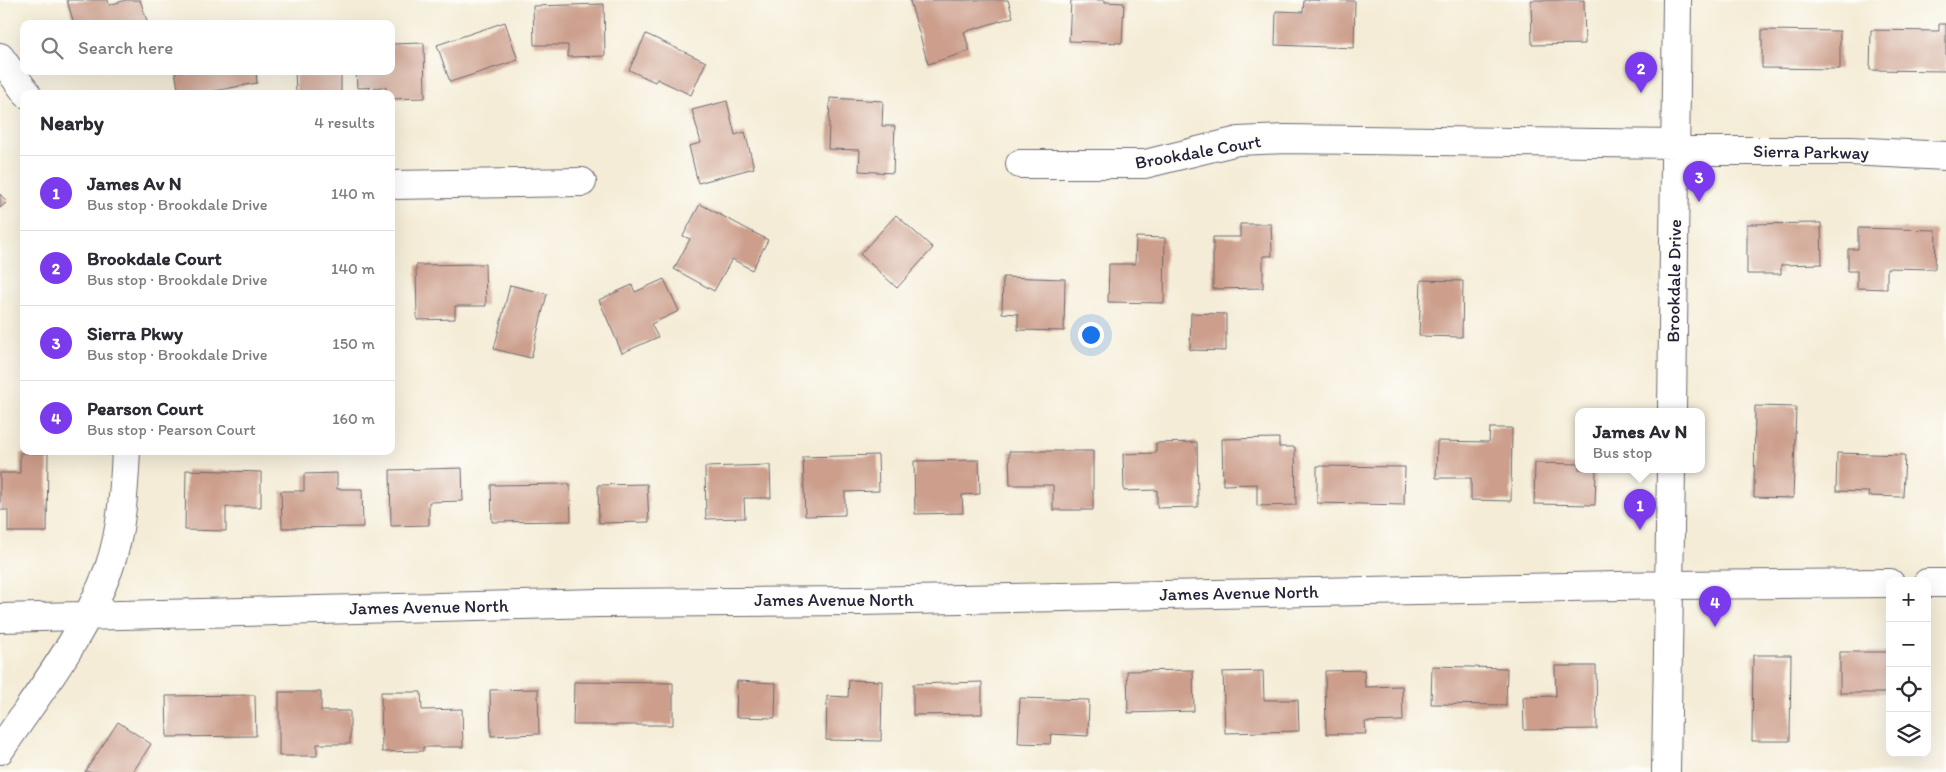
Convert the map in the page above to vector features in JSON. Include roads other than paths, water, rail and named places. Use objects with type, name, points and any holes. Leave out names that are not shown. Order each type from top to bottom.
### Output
[{"type":"street","name":"Brookdale Drive","points":[[1672,408],[1678,0]]},
{"type":"street","points":[[0,57],[24,90]]},
{"type":"street","name":"Brookdale Court","points":[[1020,164],[1145,164],[1238,141],[1285,138],[1676,148]]},
{"type":"street","name":"Sierra Parkway","points":[[1676,148],[1850,151],[1946,156]]},
{"type":"street","points":[[395,186],[582,182]]},
{"type":"street","points":[[0,750],[72,642],[87,616],[109,567],[124,500],[126,455]]},
{"type":"street","points":[[1666,772],[1670,473]]},
{"type":"street","name":"James Avenue North","points":[[0,618],[598,603],[1886,583]]},
{"type":"street","points":[[1931,583],[1946,583]]},
{"type":"place","name":"Brookdale Court","points":[[1641,93]]},
{"type":"place","name":"Sierra Pkwy","points":[[1699,202]]},
{"type":"place","name":"James Av N","points":[[1640,530]]},
{"type":"place","name":"Pearson Court","points":[[1715,627]]}]
